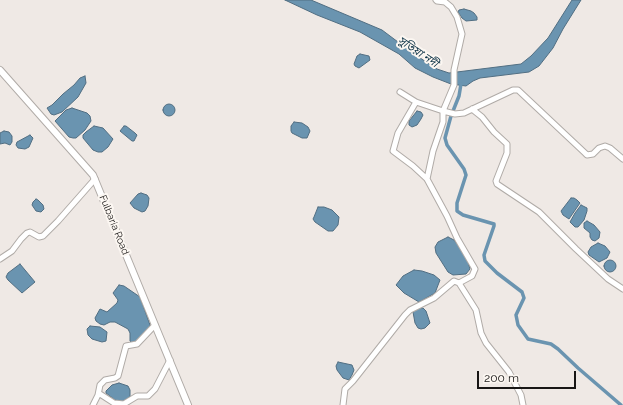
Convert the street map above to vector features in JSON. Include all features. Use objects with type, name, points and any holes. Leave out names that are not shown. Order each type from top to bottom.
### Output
[{"type":"main road","name":"Fulbaria Road","points":[[0,70],[94,175],[188,405]]},
{"type":"street","points":[[427,179],[433,151],[443,122],[444,111],[454,85],[454,70],[462,34],[457,17],[451,7],[445,2],[436,0]]},
{"type":"street","points":[[400,92],[416,102],[444,111],[464,113],[513,90],[518,90],[587,155],[593,154],[599,148],[605,146],[610,148],[623,159]]},
{"type":"street","points":[[416,102],[398,133],[393,151],[414,166],[427,179],[457,238],[475,269],[472,276],[459,283]]},
{"type":"street","points":[[472,109],[508,144],[507,153],[496,181],[497,184],[539,212],[576,249],[608,278],[623,289]]},
{"type":"street","points":[[0,259],[12,251],[21,239],[30,232],[39,237],[43,236],[54,226],[95,179]]},
{"type":"street","points":[[344,405],[343,399],[345,389],[410,310],[434,298],[454,281],[459,283],[476,310],[481,333],[486,343],[509,372],[521,395],[524,405]]},
{"type":"street","points":[[92,405],[98,395],[100,386],[105,380],[118,376],[126,346],[137,344],[155,324]]},
{"type":"street","points":[[98,395],[100,394],[114,403],[124,404],[137,396],[148,396],[155,389],[170,360]]},
{"type":"water","points":[[285,0],[311,0],[382,30],[437,69],[449,73],[521,64],[548,38],[572,0],[581,0],[553,48],[539,66],[529,72],[480,78],[466,86],[451,84],[433,77],[415,68],[399,54],[360,32],[317,15]]},
{"type":"water","points":[[464,9],[474,13],[477,20],[466,21],[462,18],[458,12],[459,10]]},
{"type":"water","points":[[360,54],[369,56],[370,60],[359,68],[354,64],[357,56]]},
{"type":"water","points":[[85,76],[86,83],[78,97],[62,112],[54,115],[51,114],[47,108],[80,78]]},
{"type":"water","points":[[171,104],[174,105],[174,115],[167,116],[164,115],[163,108],[164,105]]},
{"type":"water","points":[[72,108],[87,113],[90,116],[91,121],[85,130],[76,138],[69,137],[55,121],[66,110]]},
{"type":"water","points":[[417,111],[421,112],[423,115],[417,125],[412,127],[409,125],[409,121]]},
{"type":"water","points":[[294,122],[302,123],[308,127],[310,131],[307,138],[302,138],[292,133],[291,126]]},
{"type":"water","points":[[94,126],[103,128],[113,139],[108,147],[102,152],[93,150],[83,138],[83,135]]},
{"type":"water","points":[[124,126],[137,135],[134,141],[120,131]]},
{"type":"water","points":[[4,131],[9,132],[12,136],[12,142],[10,145],[5,143],[0,144],[0,133]]},
{"type":"water","points":[[30,135],[33,138],[29,147],[25,149],[18,148],[16,145],[17,142]]},
{"type":"water","points":[[141,193],[147,195],[149,198],[148,206],[145,211],[142,212],[134,208],[130,203],[138,194]]},
{"type":"water","points":[[571,198],[574,198],[580,203],[569,219],[563,215],[561,211]]},
{"type":"water","points":[[36,199],[43,205],[44,209],[41,212],[36,211],[32,205]]},
{"type":"water","points":[[581,205],[587,208],[587,211],[584,220],[578,227],[575,227],[570,222]]},
{"type":"water","points":[[318,207],[324,207],[332,210],[339,217],[338,225],[333,231],[328,231],[313,219]]},
{"type":"water","points":[[587,221],[594,225],[600,232],[599,238],[595,241],[592,240],[590,233],[584,228],[584,223]]},
{"type":"water","points":[[448,237],[454,240],[467,258],[470,269],[466,274],[453,275],[448,272],[436,253],[435,247],[438,242]]},
{"type":"water","points":[[598,243],[605,246],[610,252],[607,258],[599,262],[589,255],[588,252],[591,247]]},
{"type":"water","points":[[608,260],[612,260],[616,266],[612,272],[608,272],[604,268],[604,264]]},
{"type":"water","points":[[20,264],[35,282],[22,293],[6,277],[8,273]]},
{"type":"water","points":[[414,270],[434,275],[440,280],[435,293],[419,302],[404,293],[396,285],[403,276]]},
{"type":"water","points":[[119,285],[124,286],[140,297],[150,325],[138,342],[133,344],[130,341],[130,333],[128,329],[115,322],[110,322],[104,325],[100,324],[95,318],[100,309],[107,312],[117,303],[118,300],[113,293]]},
{"type":"water","points":[[423,308],[426,311],[430,323],[425,328],[421,329],[418,328],[415,323],[413,312],[415,309]]},
{"type":"water","points":[[90,326],[100,327],[107,332],[106,341],[102,342],[92,339],[88,335],[87,329]]},
{"type":"water","points":[[338,362],[352,365],[354,370],[349,380],[343,378],[337,370],[336,366]]},
{"type":"water","points":[[119,383],[128,386],[130,390],[130,397],[122,402],[115,400],[106,393],[112,385]]},
{"type":"waterway","points":[[461,84],[459,96],[451,116],[445,138],[447,145],[464,169],[466,175],[457,203],[457,211],[463,215],[494,224],[484,255],[485,261],[497,273],[522,292],[524,298],[516,315],[518,325],[528,339],[551,344],[621,405]]},
{"type":"water label","name":"সুতিয়া নদী","points":[[418,52]]}]
